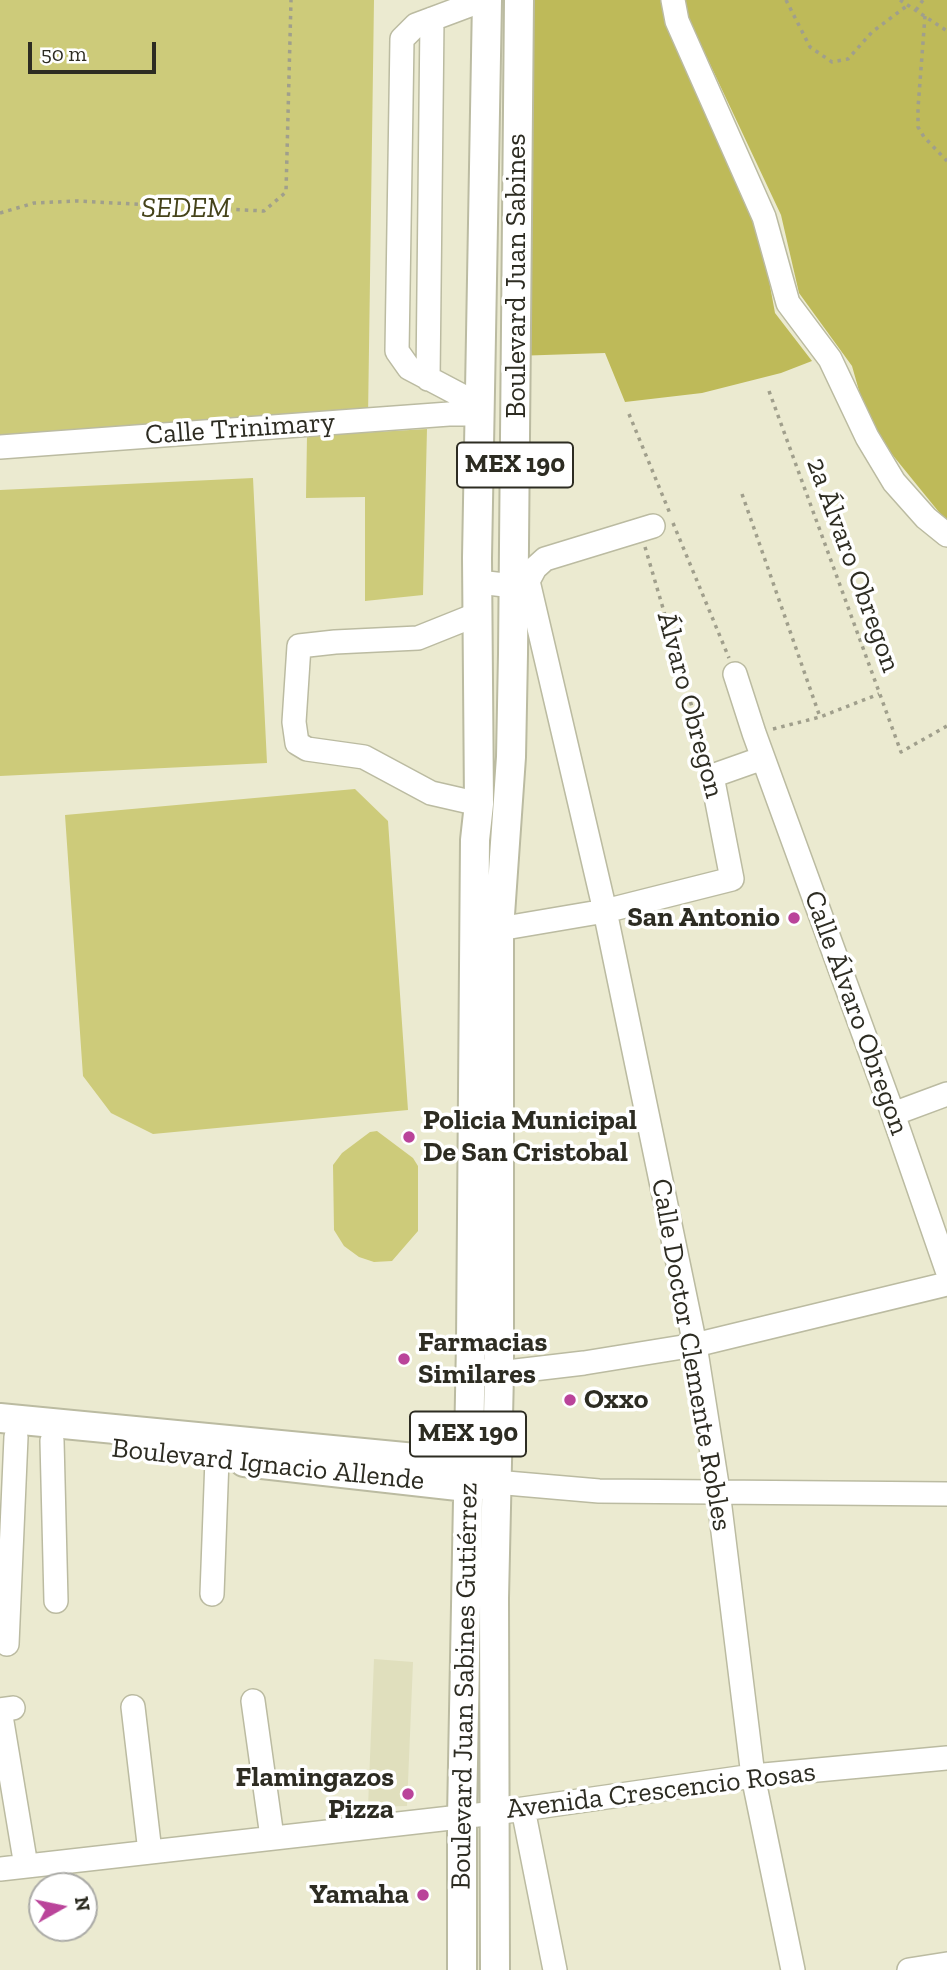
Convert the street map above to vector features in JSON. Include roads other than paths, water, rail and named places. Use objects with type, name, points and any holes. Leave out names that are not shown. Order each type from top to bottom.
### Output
[{"type":"main road","name":"Boulevard Juan Sabines","points":[[475,898],[475,840],[479,804],[478,582],[485,0]]},
{"type":"main road","name":"Boulevard Juan Sabines","points":[[499,929],[521,583],[519,0]]},
{"type":"main road","name":"Boulevard Juan Sabines Gutiérrez","points":[[462,1970],[475,898]]},
{"type":"main road","name":"Boulevard Juan Sabines Gutiérrez","points":[[495,1970],[499,929]]},
{"type":"main road","name":"Boulevard Ignacio Allende","points":[[5,1430],[52,1441],[217,1459],[467,1475]]},
{"type":"main road","name":"Boulevard Ignacio Allende","points":[[5,1430],[467,1475],[495,1482]]},
{"type":"street","points":[[480,406],[409,368],[397,351],[402,39],[416,25],[485,0]]},
{"type":"street","points":[[673,0],[677,21],[764,217],[788,303],[830,359],[867,437],[894,482],[926,518],[947,535]]},
{"type":"street","points":[[428,379],[432,19]]},
{"type":"street","points":[[400,169],[430,172]]},
{"type":"street","name":"Calle Trinimary","points":[[0,446],[449,414],[480,406]]},
{"type":"street","points":[[478,582],[521,583],[545,559],[647,529]]},
{"type":"street","name":"Calle Doctor Clemente Robles","points":[[521,583],[605,911],[695,1345],[718,1491],[753,1776],[793,1970]]},
{"type":"street","points":[[478,614],[418,638],[299,646],[294,722],[297,743],[307,749],[364,757],[431,793],[479,804]]},
{"type":"street","name":"Calle Álvaro Obregon","points":[[735,674],[947,1270]]},
{"type":"street","name":"Álvaro Obregon","points":[[605,911],[732,879],[712,776],[764,758]]},
{"type":"street","points":[[499,929],[605,911]]},
{"type":"street","points":[[893,1114],[947,1094]]},
{"type":"street","points":[[470,1370],[499,1373],[584,1363],[695,1345],[947,1284]]},
{"type":"street","points":[[5,1430],[7,1644]]},
{"type":"street","points":[[52,1441],[56,1601]]},
{"type":"street","points":[[212,1594],[217,1459]]},
{"type":"street","points":[[495,1482],[599,1491],[947,1494]]},
{"type":"street","points":[[253,1701],[272,1837]]},
{"type":"street","points":[[133,1707],[150,1852]]},
{"type":"street","points":[[7,1709],[26,1866]]},
{"type":"street","name":"Avenida Crescencio Rosas","points":[[0,1869],[495,1813],[753,1776],[947,1758]]},
{"type":"street","points":[[523,1809],[555,1970]]},
{"type":"street","points":[[909,1970],[947,1964]]},
{"type":"place","name":"San Antonio","points":[[794,918]]},
{"type":"place","name":"Policia Municipal De San Cristobal","points":[[409,1137]]},
{"type":"place","name":"Farmacias Similares","points":[[404,1359]]},
{"type":"place","name":"Oxxo","points":[[570,1400]]},
{"type":"place","name":"Flamingazos Pizza","points":[[408,1794]]},
{"type":"place","name":"Yamaha","points":[[423,1895]]},
{"type":"park label","name":"SEDEM","points":[[186,209]]}]
